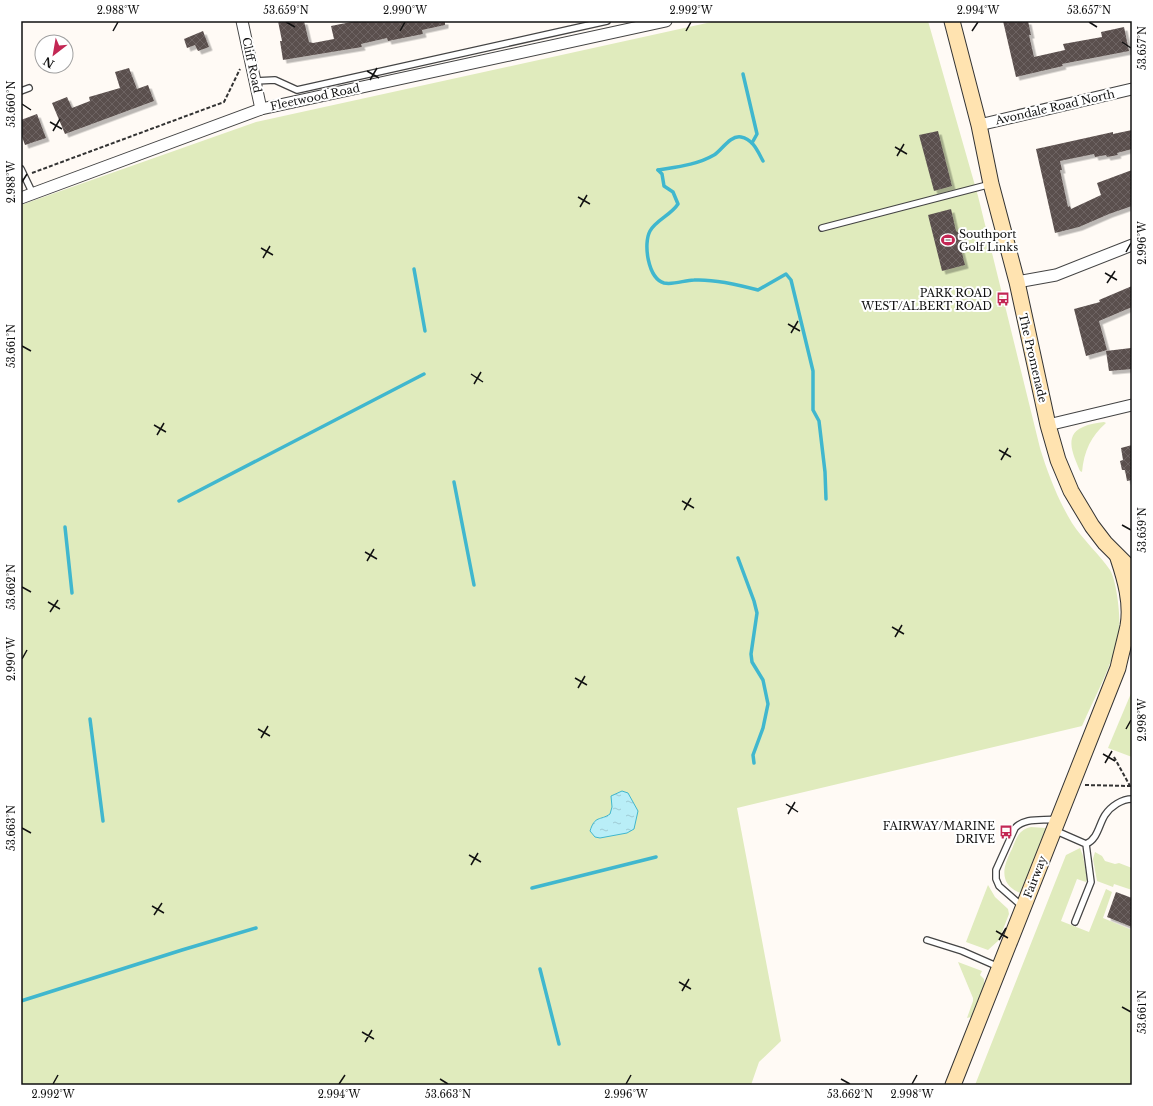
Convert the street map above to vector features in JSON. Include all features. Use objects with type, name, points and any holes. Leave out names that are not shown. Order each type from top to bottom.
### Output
[{"type":"street","name":"Cliff Road","points":[[242,21],[261,109]]},
{"type":"street","name":"Fleetwood Road","points":[[21,198],[261,109],[666,21]]},
{"type":"street","name":"The Promenade","points":[[952,21],[979,125],[991,184],[1016,282],[1048,425],[1058,460],[1071,491],[1092,526],[1117,556],[1132,570]]},
{"type":"street","name":"Avondale Road North","points":[[979,125],[1132,88]]},
{"type":"street","points":[[1016,282],[1056,275],[1132,245]]},
{"type":"street","points":[[1048,425],[1132,405]]},
{"type":"street","name":"Fairway","points":[[953,1085],[1118,668],[1128,624],[1128,600],[1124,578],[1117,556]]},
{"type":"street","name":"Fairway","points":[[1118,668],[1132,647]]},
{"type":"lane","points":[[255,81],[275,80],[297,90],[607,21]]},
{"type":"lane","points":[[21,91],[29,88]]},
{"type":"lane","points":[[21,169],[33,194]]},
{"type":"lane","points":[[822,228],[991,184]]},
{"type":"lane","points":[[1086,844],[1091,842],[1105,814],[1125,799],[1132,799]]},
{"type":"lane","points":[[1023,907],[999,886],[996,879],[996,870],[1015,828],[1019,824],[1028,821],[1056,824],[1086,844],[1091,882],[1075,922]]},
{"type":"lane","points":[[927,940],[1000,966]]},
{"type":"path","points":[[24,176],[224,102],[249,52]]},
{"type":"path","points":[[1114,757],[1131,786]]},
{"type":"path","points":[[1071,786],[1131,786]]},
{"type":"green space","points":[[716,21],[928,21],[978,196],[1043,458],[1062,505],[1072,523],[1110,570],[1115,583],[1119,610],[1119,633],[1113,657],[1082,726],[737,808],[781,1041],[759,1062],[751,1085],[21,1085],[21,205],[256,122]]},
{"type":"green space","points":[[1104,422],[1106,423],[1096,433],[1089,444],[1084,457],[1082,472],[1080,471],[1073,453],[1073,435],[1085,426]]},
{"type":"green space","points":[[1132,691],[1132,757],[1108,748]]},
{"type":"green space","points":[[1027,828],[1046,828],[1020,893],[1008,885],[1005,880],[1004,874],[1006,862],[1018,835]]},
{"type":"green space","points":[[1080,848],[1087,879],[1086,882],[1077,879],[1061,921],[1089,932],[1106,889],[1112,892],[1103,918],[1132,930],[1132,1085],[975,1085],[1066,855]]},
{"type":"green space","points":[[1095,852],[1102,856],[1105,861],[1115,864],[1119,863],[1132,868],[1132,890],[1114,884],[1113,887],[1097,881],[1093,859]]},
{"type":"green space","points":[[988,885],[995,897],[1008,909],[1009,914],[999,940],[988,950],[966,942]]},
{"type":"green space","points":[[958,962],[982,971],[980,975],[984,979],[984,985],[971,1017],[967,1018],[973,998]]},
{"type":"water","points":[[622,791],[628,793],[638,811],[634,829],[627,833],[600,838],[595,837],[590,831],[592,826],[596,820],[610,814],[612,807],[611,796]]},
{"type":"building","points":[[278,21],[304,21],[309,42],[313,43],[334,39],[331,26],[356,21],[445,21],[445,25],[422,30],[423,34],[388,41],[387,38],[361,44],[362,47],[283,60],[280,41],[282,41]]},
{"type":"building","points":[[1003,21],[1028,21],[1031,35],[1029,35],[1034,57],[1065,50],[1063,44],[1102,37],[1101,32],[1124,27],[1129,51],[1062,64],[1063,66],[1016,77]]},
{"type":"building","points":[[203,31],[209,47],[198,51],[195,45],[187,48],[184,39]]},
{"type":"building","points":[[129,68],[137,89],[148,85],[154,101],[65,134],[52,103],[67,97],[72,108],[90,101],[89,97],[120,88],[115,72]]},
{"type":"building","points":[[37,114],[46,138],[25,145],[21,134],[21,120]]},
{"type":"building","points":[[1132,130],[1132,149],[1117,153],[1118,155],[1107,157],[1106,155],[1095,157],[1094,154],[1060,161],[1062,170],[1060,170],[1068,207],[1070,206],[1071,209],[1101,195],[1097,183],[1132,170],[1132,206],[1079,227],[1055,233],[1036,149],[1113,132],[1113,134]]},
{"type":"building","points":[[938,131],[952,186],[934,191],[919,135]]},
{"type":"building","name":"Southport Golf Links","points":[[951,209],[956,231],[962,235],[960,245],[965,265],[942,271],[928,215]]},
{"type":"building","points":[[1132,286],[1132,307],[1099,321],[1107,350],[1086,356],[1074,309],[1100,302],[1099,300]]},
{"type":"building","points":[[1131,348],[1132,369],[1109,371],[1106,351]]},
{"type":"building","points":[[1132,445],[1132,480],[1127,481],[1125,470],[1122,470],[1120,461],[1123,460],[1121,448]]},
{"type":"building","points":[[1116,892],[1132,898],[1132,927],[1107,917]]},
{"type":"waterway","points":[[743,74],[757,134],[752,143]]},
{"type":"waterway","points":[[658,170],[701,161],[714,155],[730,140],[737,137],[749,140],[763,161]]},
{"type":"waterway","points":[[658,170],[662,174],[664,186],[673,192],[678,204],[653,227],[648,237],[648,260],[654,275],[659,280],[664,283],[709,280],[735,284],[758,290],[786,274],[791,280],[813,371],[813,410],[819,421],[825,472],[826,499]]},
{"type":"waterway","points":[[414,269],[425,331]]},
{"type":"waterway","points":[[179,501],[424,374]]},
{"type":"waterway","points":[[454,482],[474,585]]},
{"type":"waterway","points":[[65,527],[72,593]]},
{"type":"waterway","points":[[738,558],[757,613],[751,654],[752,662],[763,680],[768,704],[763,728],[753,755],[754,763]]},
{"type":"waterway","points":[[90,719],[103,821]]},
{"type":"waterway","points":[[532,888],[656,857]]},
{"type":"waterway","points":[[21,1001],[256,928]]},
{"type":"waterway","points":[[540,969],[559,1044]]},
{"type":"place","name":"Southport Golf Links","points":[[948,240]]},
{"type":"place","name":"PARK ROAD WEST/ALBERT ROAD","points":[[1003,299]]},
{"type":"place","name":"FAIRWAY/MARINE DRIVE","points":[[1006,832]]}]
